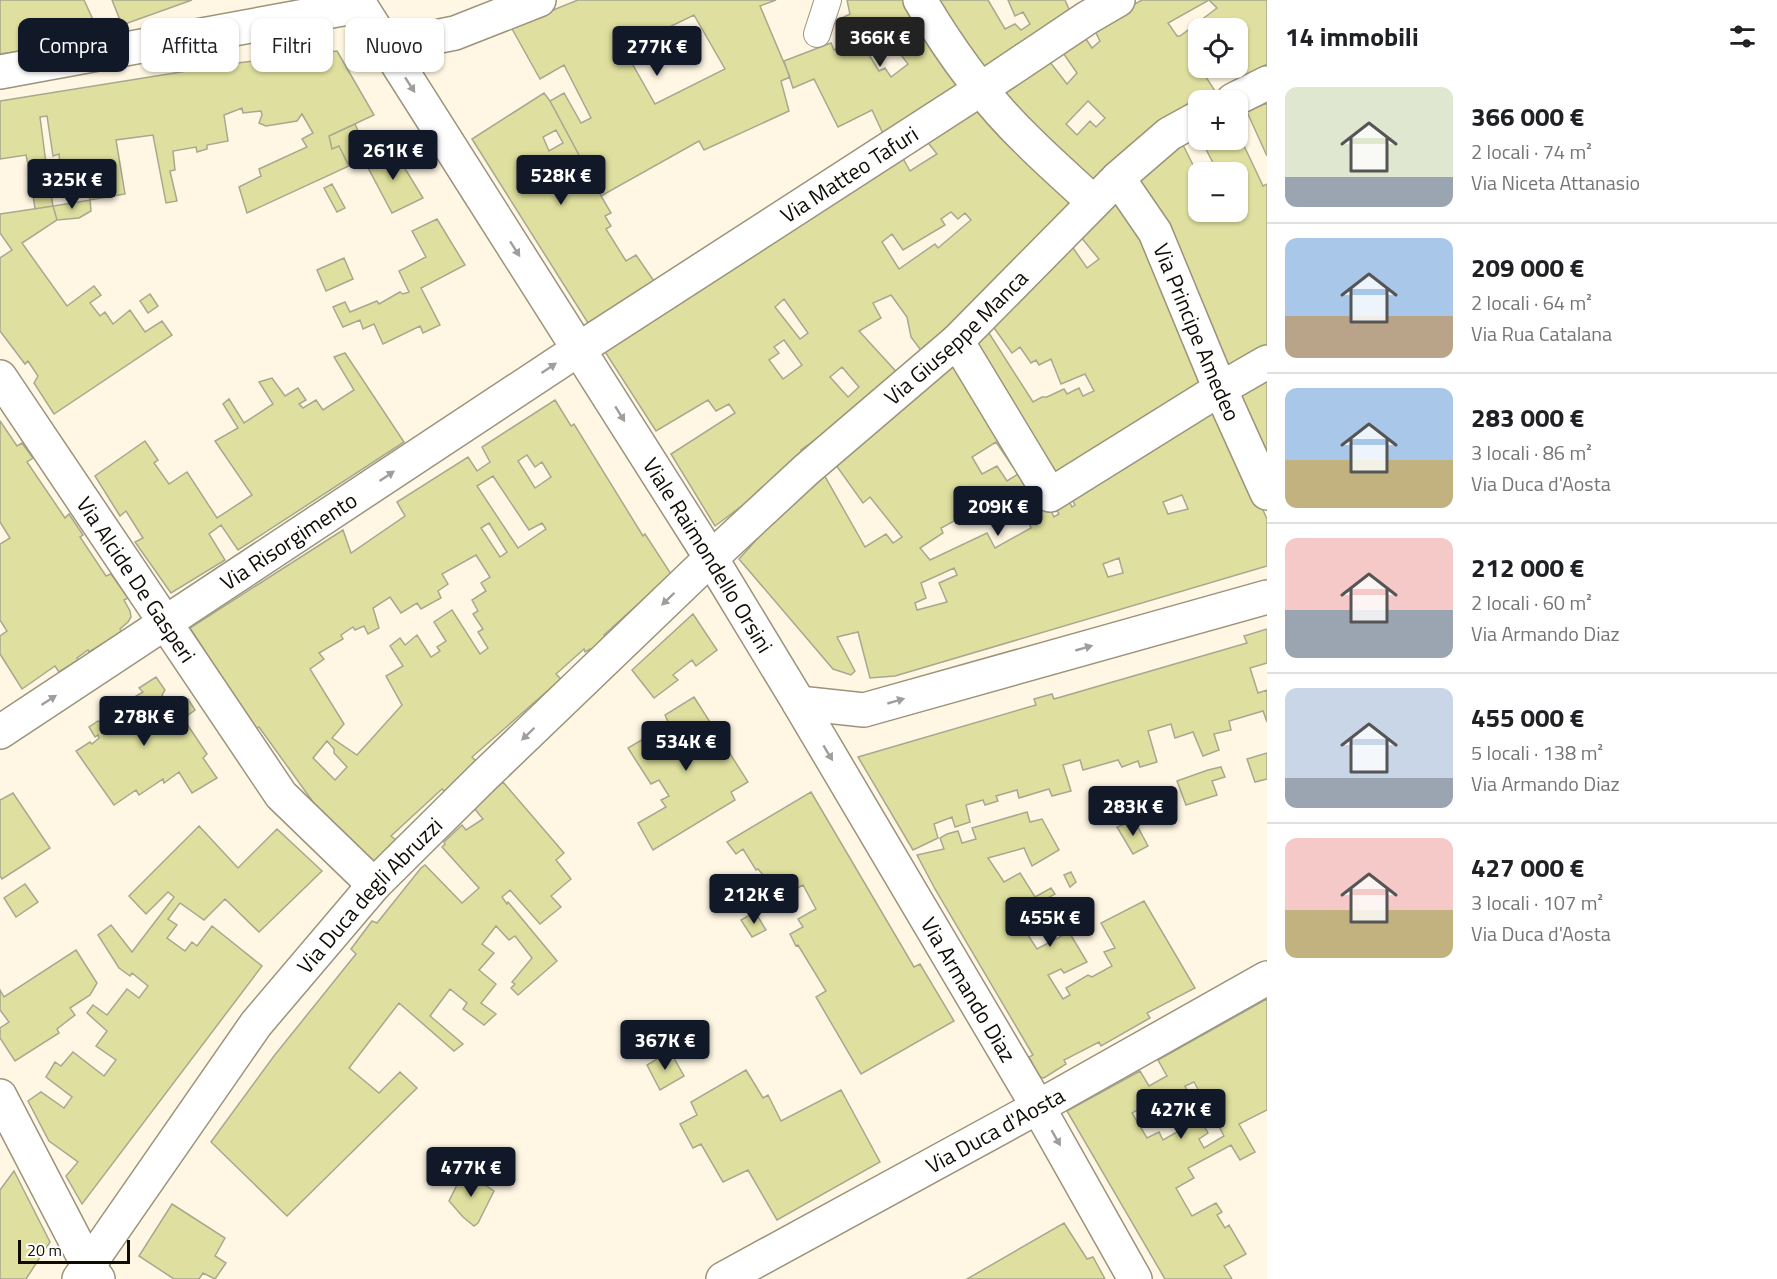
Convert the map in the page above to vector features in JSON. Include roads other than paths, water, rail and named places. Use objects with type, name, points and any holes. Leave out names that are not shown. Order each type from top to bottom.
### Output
[{"type":"street","points":[[444,35],[539,0]]},
{"type":"street","points":[[817,34],[828,0]]},
{"type":"street","points":[[920,0],[938,30],[981,90],[1028,141],[1093,202]]},
{"type":"street","name":"Via Matteo Tafuri","points":[[579,349],[981,90],[1083,9],[1118,0]]},
{"type":"street","points":[[0,72],[358,3]]},
{"type":"street","name":"Viale Raimondello Orsini","points":[[358,3],[367,18]]},
{"type":"street","name":"Viale Raimondello Orsini","points":[[401,72],[711,558],[799,703]]},
{"type":"street","points":[[1248,92],[1267,83]]},
{"type":"street","name":"Via Giuseppe Manca","points":[[711,558],[806,470],[957,341],[1118,178],[1169,134],[1188,124]]},
{"type":"street","name":"Via Principe Amedeo","points":[[1118,178],[1155,232],[1220,389],[1267,493]]},
{"type":"street","points":[[957,341],[1050,495],[1267,362]]},
{"type":"street","name":"Via Risorgimento","points":[[0,732],[579,349]]},
{"type":"street","name":"Via Alcide De Gasperi","points":[[0,377],[282,795],[374,885]]},
{"type":"street","name":"Via Duca degli Abruzzi","points":[[88,1274],[256,1024],[374,885],[711,558]]},
{"type":"street","points":[[799,703],[864,710],[1267,597]]},
{"type":"street","name":"Via Armando Diaz","points":[[799,703],[1038,1107],[1135,1279]]},
{"type":"street","name":"Via Duca d'Aosta","points":[[723,1279],[1038,1107],[1267,978]]},
{"type":"street","points":[[0,1096],[88,1274]]}]
